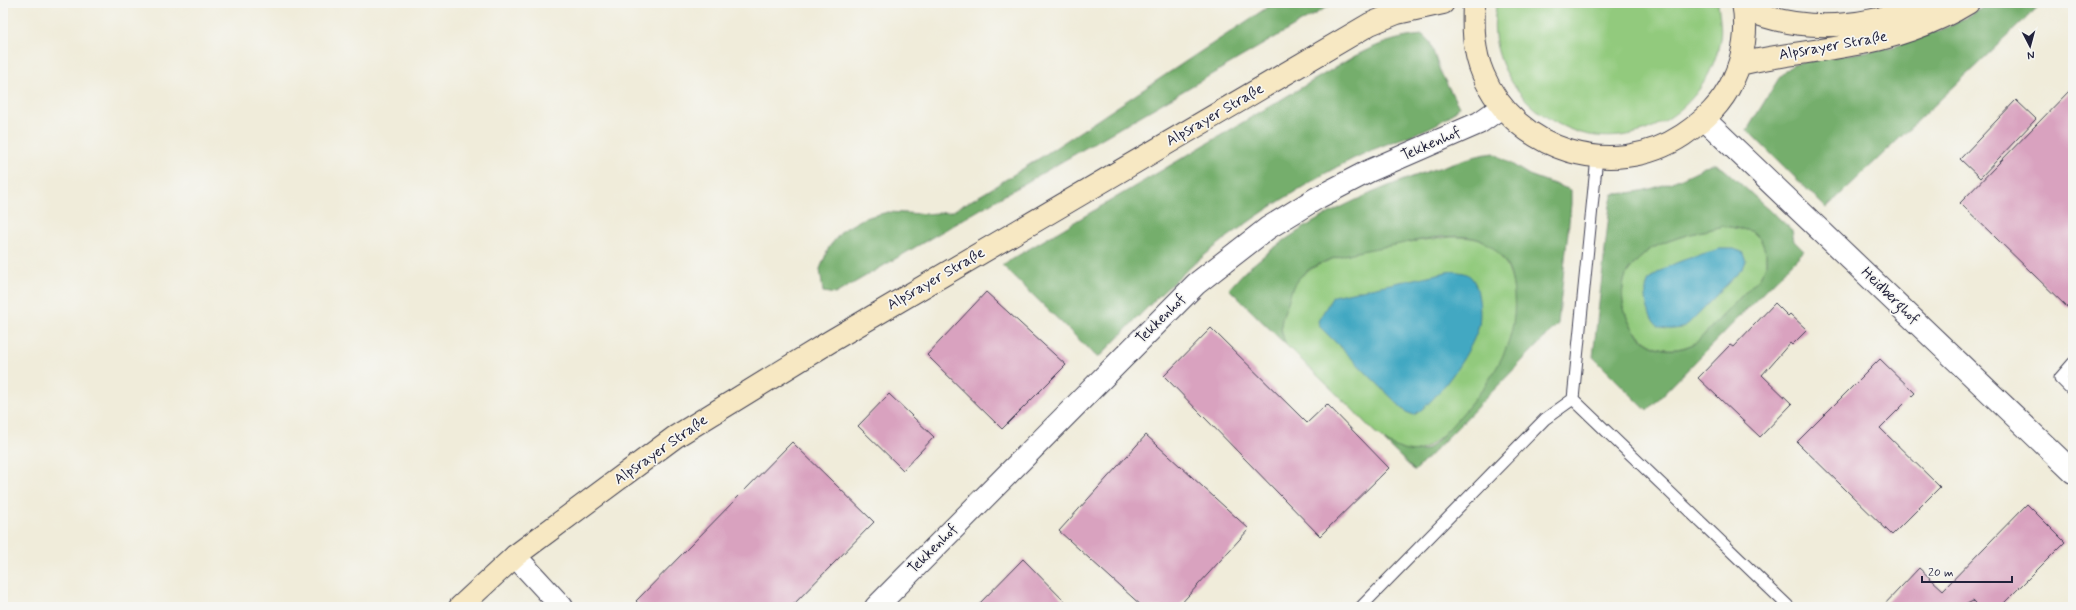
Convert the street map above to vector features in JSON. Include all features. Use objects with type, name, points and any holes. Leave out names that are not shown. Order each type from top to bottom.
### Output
[{"type":"street","name":"Alpsrayer Straße","points":[[460,607],[515,556],[675,437],[831,340],[1370,24],[1397,13],[1443,3]]},
{"type":"street","name":"Alpsrayer Straße","points":[[1474,3],[1473,27],[1476,51],[1483,74],[1502,106],[1528,132],[1549,145],[1572,153],[1597,157],[1623,157],[1649,152],[1674,142],[1705,120],[1718,105],[1729,88],[1740,64],[1744,36],[1744,6],[1765,18],[1816,26],[1876,21],[1928,3]]},
{"type":"street","name":"Alpsrayer Straße","points":[[1740,64],[1783,54],[1852,45],[1884,38],[1925,24],[1968,3]]},
{"type":"street","name":"Tekkenhof","points":[[876,607],[1201,280],[1268,228],[1317,198],[1369,171],[1479,123],[1502,106]]},
{"type":"street","name":"Heidberghof","points":[[1705,120],[2073,472]]},
{"type":"street","points":[[515,556],[562,607]]},
{"type":"lane","points":[[1361,607],[1545,419],[1573,399],[1597,157]]},
{"type":"lane","points":[[2073,364],[2060,378],[2073,391]]},
{"type":"lane","points":[[1573,399],[1788,606]]},
{"type":"green space","points":[[1274,3],[1334,3],[835,294],[823,292],[820,269],[829,247],[843,230],[864,218],[888,212],[924,214],[951,212],[1046,154]]},
{"type":"green space","points":[[1497,3],[1718,3],[1721,35],[1715,60],[1705,80],[1693,97],[1677,112],[1659,124],[1639,132],[1618,136],[1596,136],[1573,131],[1552,121],[1533,107],[1518,90],[1505,71],[1497,49],[1494,26]]},
{"type":"green space","points":[[1992,3],[2042,3],[1826,208],[1747,130],[1779,78],[1793,64],[1893,47],[1951,26]]},
{"type":"green space","points":[[1423,35],[1430,42],[1440,71],[1459,107],[1451,115],[1429,128],[1381,146],[1335,168],[1283,199],[1247,223],[1212,249],[1155,299],[1098,358],[1002,265],[1353,57],[1386,42]]},
{"type":"green space","points":[[1494,153],[1529,175],[1571,190],[1571,204],[1558,324],[1415,471],[1384,441],[1411,452],[1421,451],[1434,444],[1477,396],[1498,366],[1506,349],[1514,314],[1514,290],[1507,265],[1495,250],[1485,242],[1477,239],[1454,236],[1424,239],[1355,252],[1325,261],[1301,275],[1293,287],[1281,323],[1282,333],[1286,345],[1229,289],[1241,275],[1274,248],[1295,233],[1339,208],[1409,178],[1470,158]]},
{"type":"green space","points":[[1710,164],[1716,164],[1724,169],[1792,230],[1794,241],[1804,251],[1647,411],[1593,357],[1610,205],[1613,194],[1651,189],[1675,181]],"holes":[[[1724,226],[1752,231],[1761,240],[1766,253],[1766,266],[1760,277],[1697,342],[1681,348],[1666,349],[1652,345],[1641,337],[1631,326],[1625,313],[1623,297],[1624,281],[1630,269],[1650,250],[1677,238]]]},
{"type":"green space","points":[[1724,226],[1752,231],[1761,240],[1766,253],[1766,266],[1760,277],[1697,342],[1681,348],[1666,349],[1652,345],[1641,337],[1631,326],[1625,312],[1623,297],[1626,275],[1639,259],[1648,251],[1659,245],[1686,235]]},
{"type":"green space","points":[[1466,237],[1481,240],[1490,245],[1500,256],[1508,269],[1513,283],[1515,315],[1513,331],[1508,346],[1496,370],[1461,416],[1433,443],[1420,450],[1408,452],[1386,442],[1371,429],[1286,345],[1282,334],[1281,324],[1294,284],[1306,272],[1323,263],[1344,255],[1367,249],[1414,241]]},
{"type":"water","points":[[1719,249],[1734,249],[1742,252],[1746,261],[1743,268],[1685,327],[1668,329],[1658,326],[1654,322],[1648,310],[1646,288],[1651,278],[1658,272],[1675,264]]},
{"type":"water","points":[[1452,271],[1467,274],[1475,283],[1478,291],[1480,307],[1480,320],[1478,328],[1461,363],[1452,376],[1433,399],[1414,415],[1406,412],[1320,327],[1318,321],[1333,296]]},
{"type":"building","points":[[2073,87],[2073,302],[2068,308],[1960,203]]},
{"type":"building","points":[[2016,100],[2036,119],[1980,178],[1960,159]]},
{"type":"building","points":[[986,292],[1066,365],[1002,429],[927,355]]},
{"type":"building","points":[[1775,303],[1788,316],[1790,314],[1807,330],[1792,345],[1790,343],[1762,375],[1792,404],[1760,437],[1698,378],[1730,345],[1733,347]]},
{"type":"building","points":[[1211,328],[1307,423],[1327,404],[1389,468],[1320,536],[1164,376]]},
{"type":"building","points":[[1880,359],[1915,393],[1880,428],[1940,487],[1892,535],[1797,442]]},
{"type":"building","points":[[889,394],[934,437],[903,470],[858,426]]},
{"type":"building","points":[[1146,435],[1249,529],[1178,607],[1143,607],[1059,531]]},
{"type":"building","points":[[792,442],[874,522],[791,607],[642,607],[636,601]]},
{"type":"building","points":[[2027,504],[2065,542],[2000,607],[1979,607],[1973,601],[1961,607],[1882,607],[1919,568],[1943,590]]},
{"type":"building","points":[[1023,559],[1070,607],[976,607]]}]
